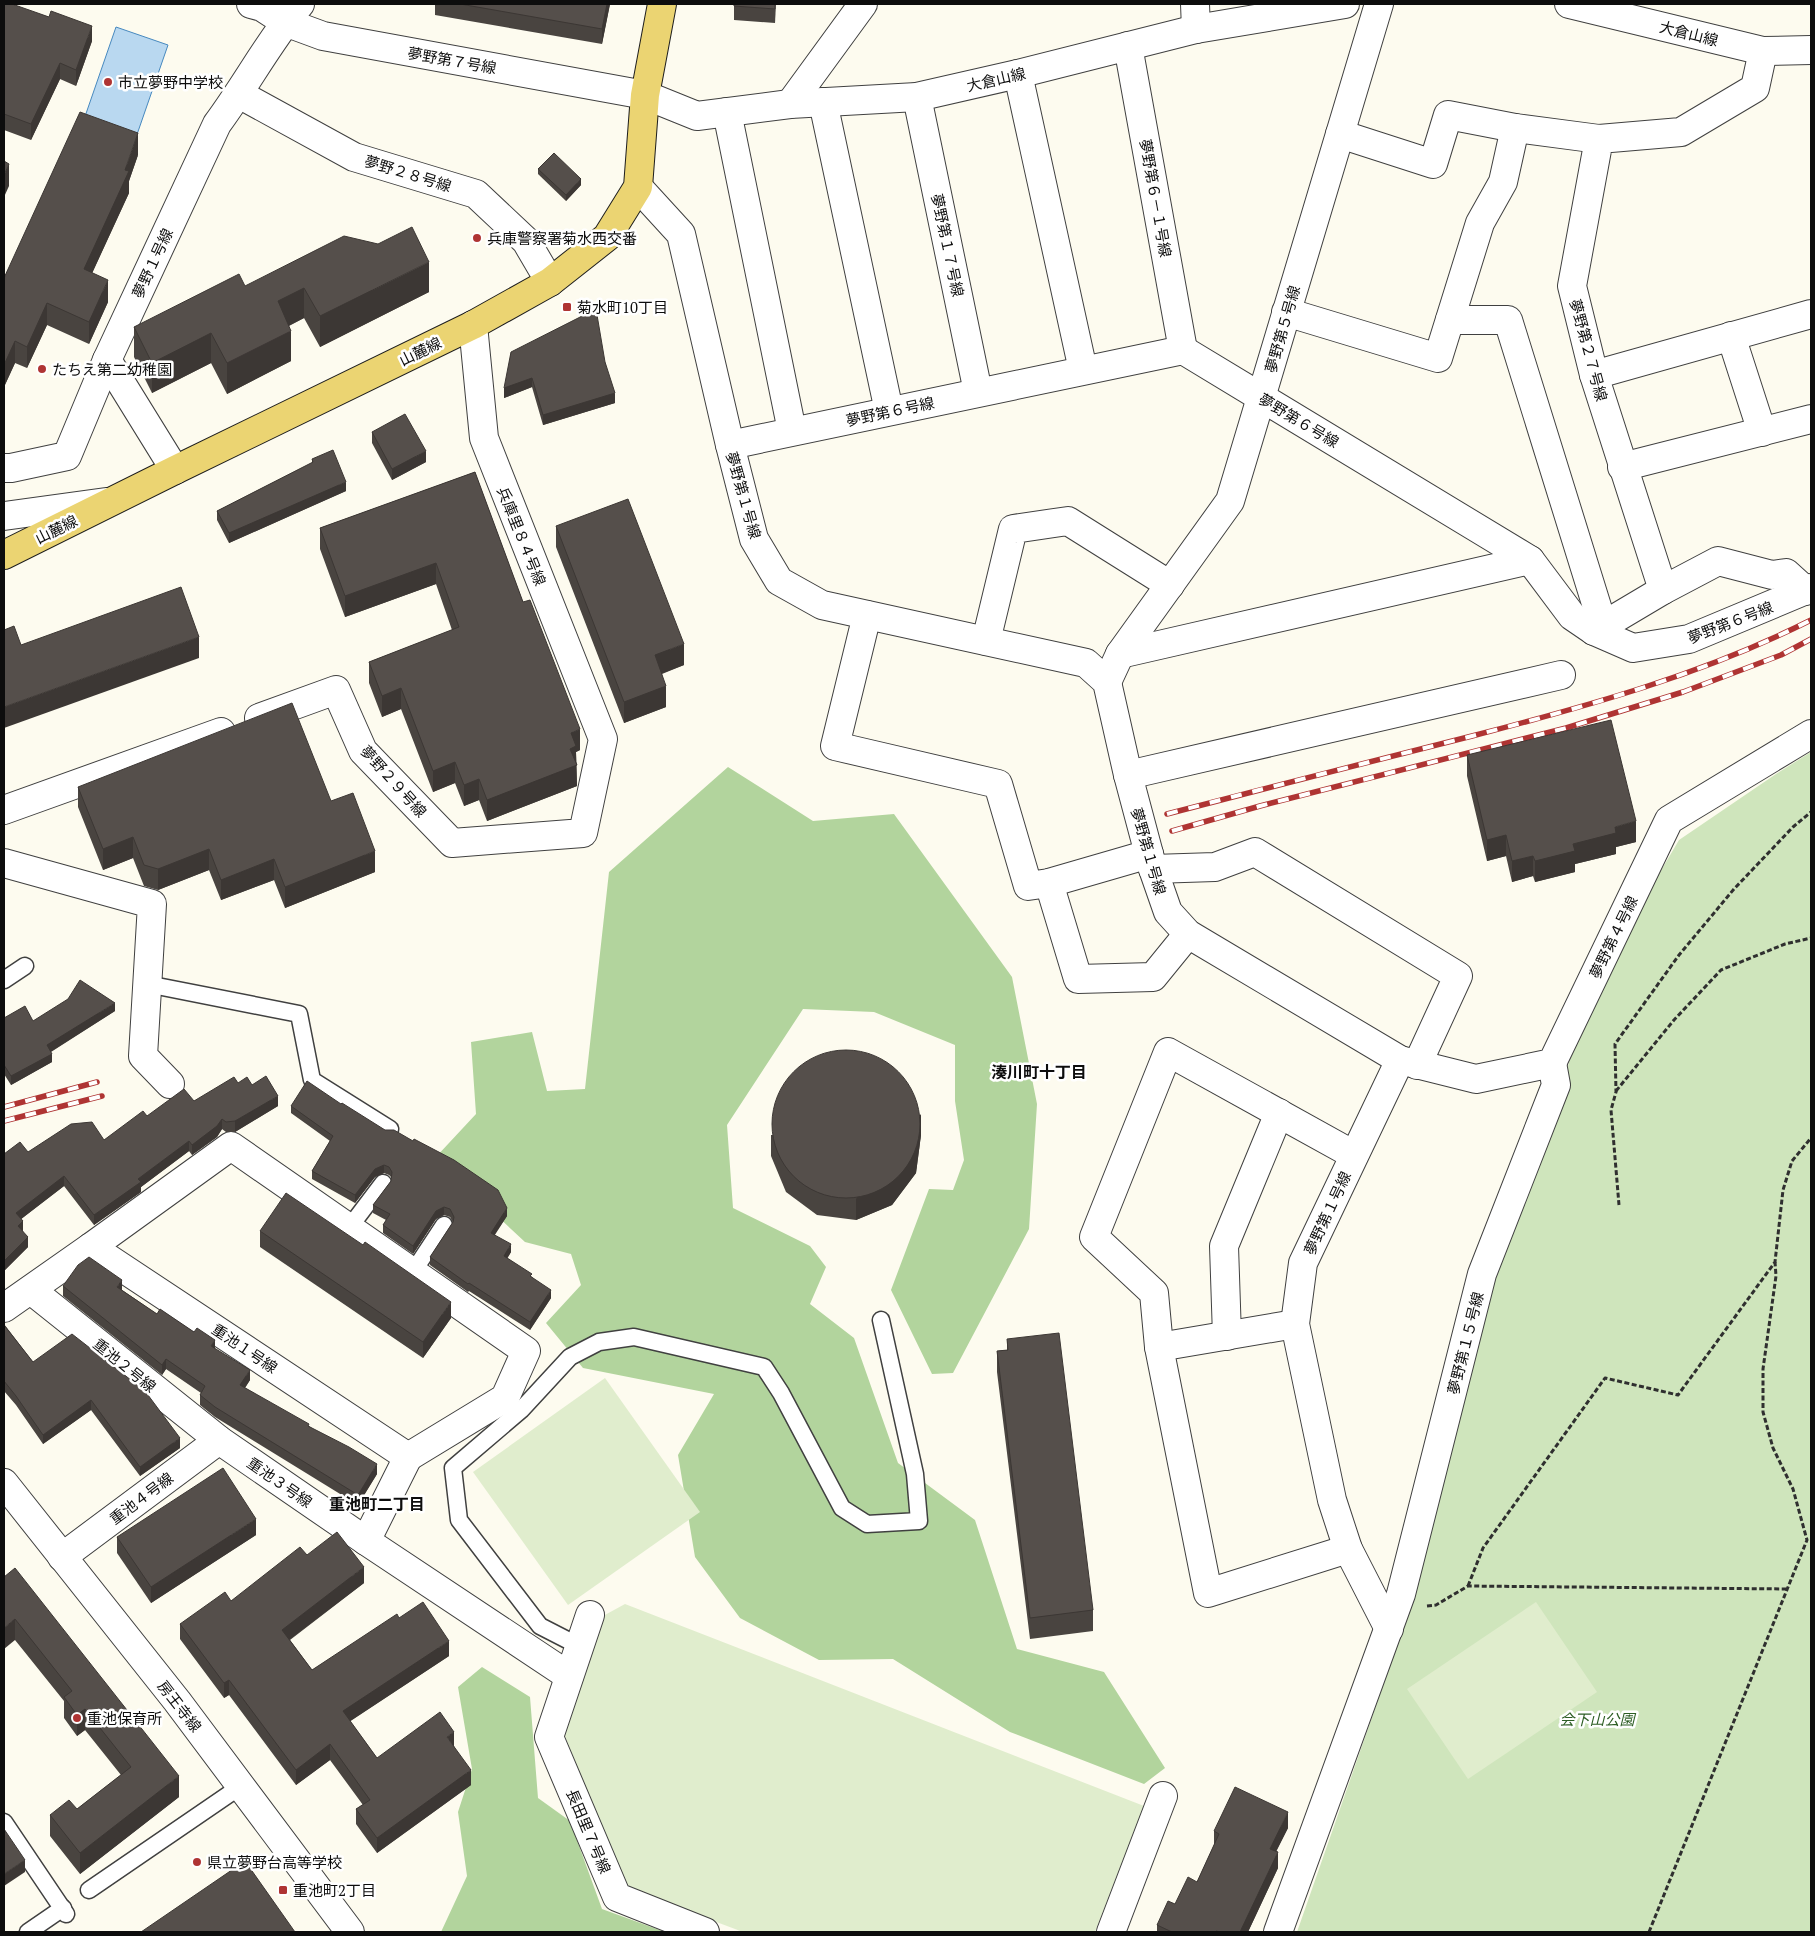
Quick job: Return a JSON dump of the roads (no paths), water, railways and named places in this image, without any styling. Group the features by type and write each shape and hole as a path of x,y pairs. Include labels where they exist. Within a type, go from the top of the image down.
{"main road":[{"name":"山麓線","path":"4,555 473,325 550,282 607,237 638,187 645,95 662,4"}],"street":[{"name":"夢野第７号線","path":"251,4 292,13 323,36 645,95"},
{"path":"790,104 864,4"},
{"name":"大倉山線","path":"645,95 696,116 790,104 917,97 1128,46 1195,16 1345,4"},
{"name":"夢野第５号線","path":"1106,682 1120,654 1230,501 1263,398 1286,312 1379,4"},
{"name":"大倉山線","path":"1569,4 1763,51 1811,50"},
{"name":"夢野１号線","path":"4,468 67,456 107,360 217,124 240,94 292,13"},
{"name":"夢野第６－１号線","path":"1128,46 1183,350"},
{"path":"1340,134 1433,164 1448,115 1515,128 1599,139 1681,132 1755,88 1763,51"},
{"path":"1018,74 1083,370"},
{"name":"夢野２８号線","path":"240,94 354,156 476,194 526,241 550,282"},
{"name":"夢野第１７号線","path":"917,97 978,392"},
{"path":"823,102 889,411"},
{"path":"727,112 792,431"},
{"path":"1286,312 1438,358 1480,223 1503,182 1515,128"},
{"name":"夢野第２７号線","path":"1599,139 1572,286 1594,375 1663,590"},
{"name":"夢野第１号線","path":"638,187 681,234 754,539 779,581 822,605 1086,663 1106,682 1151,861 1168,912 1188,934 1409,1062 1354,1156 1304,1263 1295,1324 1332,1500 1348,1549 1392,1620"},
{"path":"1594,375 1731,336 1810,319"},
{"path":"1450,320 1508,320 1599,629 1663,590 1718,561 1772,575 1786,573 1809,590"},
{"name":"兵庫里８４号線","path":"473,325 484,438 603,739"},
{"path":"1731,336 1762,432"},
{"name":"夢野第６号線","path":"730,445 1183,350 1530,560 1572,616 1633,648 1689,639 1809,590"},
{"path":"107,360 175,470"},
{"path":"1622,467 1811,419"},
{"path":"4,516 111,502"},
{"path":"986,641 1013,529 1068,521 1170,585"},
{"path":"1120,654 1530,560"},
{"path":"867,615 835,746 998,784 1028,886 1151,861 1215,867 1255,852 1458,976 1409,1062 1476,1079 1552,1063"},
{"path":"1128,775 1561,675"},
{"name":"夢野２９号線","path":"4,810 336,690 363,750 452,843 583,833 603,739"},
{"name":"夢野第４号線","path":"1552,1063 1669,820 1811,734"},
{"path":"4,863 152,904 143,1056 170,1084"},
{"path":"1050,883 1078,979 1153,977 1188,934"},
{"path":"1348,1549 1208,1593 1159,1347 1154,1294 1094,1237 1168,1052 1354,1156"},
{"name":"夢野第１５号線","path":"1278,1932 1392,1620 1482,1274 1556,1085 1552,1063"},
{"path":"1227,1336 1224,1246 1279,1114"},
{"path":"4,1308 231,1146 526,1351 504,1398 408,1457 366,1541"},
{"name":"重池１号線","path":"92,1246 408,1457"},
{"name":"重池２号線","path":"31,1290 219,1440"},
{"path":"1159,1347 1295,1324"},
{"name":"重池３号線","path":"219,1440 366,1541 569,1676"},
{"name":"重池４号線","path":"62,1557 219,1440"},
{"name":"房王寺線","path":"4,1483 177,1701 350,1932"},
{"name":"長田里７号線","path":"590,1615 549,1737 617,1897 705,1932"},
{"path":"1111,1932 1164,1796"}],"lane":[{"path":"4,980 25,966"},
{"path":"147,984 299,1014 312,1080 390,1129"},
{"path":"349,1228 383,1183"},
{"path":"413,1272 444,1225"},
{"path":"579,1646 540,1626 459,1520 453,1468 521,1410 570,1357 599,1342 634,1337 764,1368 781,1393 842,1508 867,1524 919,1521 914,1474 881,1320"},
{"path":"89,1890 241,1786"},
{"path":"4,1822 65,1911 28,1932"}],"water":[{"path":"116,27 168,45 133,146 81,128"}],"railway":[{"path":"1167,814 1559,713 1687,673 1729,657 1811,620"},
{"path":"1172,831 1260,806 1566,728 1683,692 1781,655 1811,639"},
{"path":"4,1107 97,1082"},
{"path":"4,1121 102,1096"}],"place":[{"name":"市立夢野中学校","path":"108,82"},
{"name":"兵庫警察署菊水西交番","path":"477,238"},
{"name":"菊水町10丁目","path":"567,307"},
{"name":"たちえ第二幼稚園","path":"42,369"},
{"name":"重池保育所","path":"77,1718"},
{"name":"県立夢野台高等学校","path":"197,1862"},
{"name":"重池町2丁目","path":"283,1890"}],"district":[{"name":"湊川町十丁目","path":"1039,1072"},
{"name":"重池町二丁目","path":"377,1504"}],"park label":[{"name":"会下山公園","path":"1597,1719"}]}
